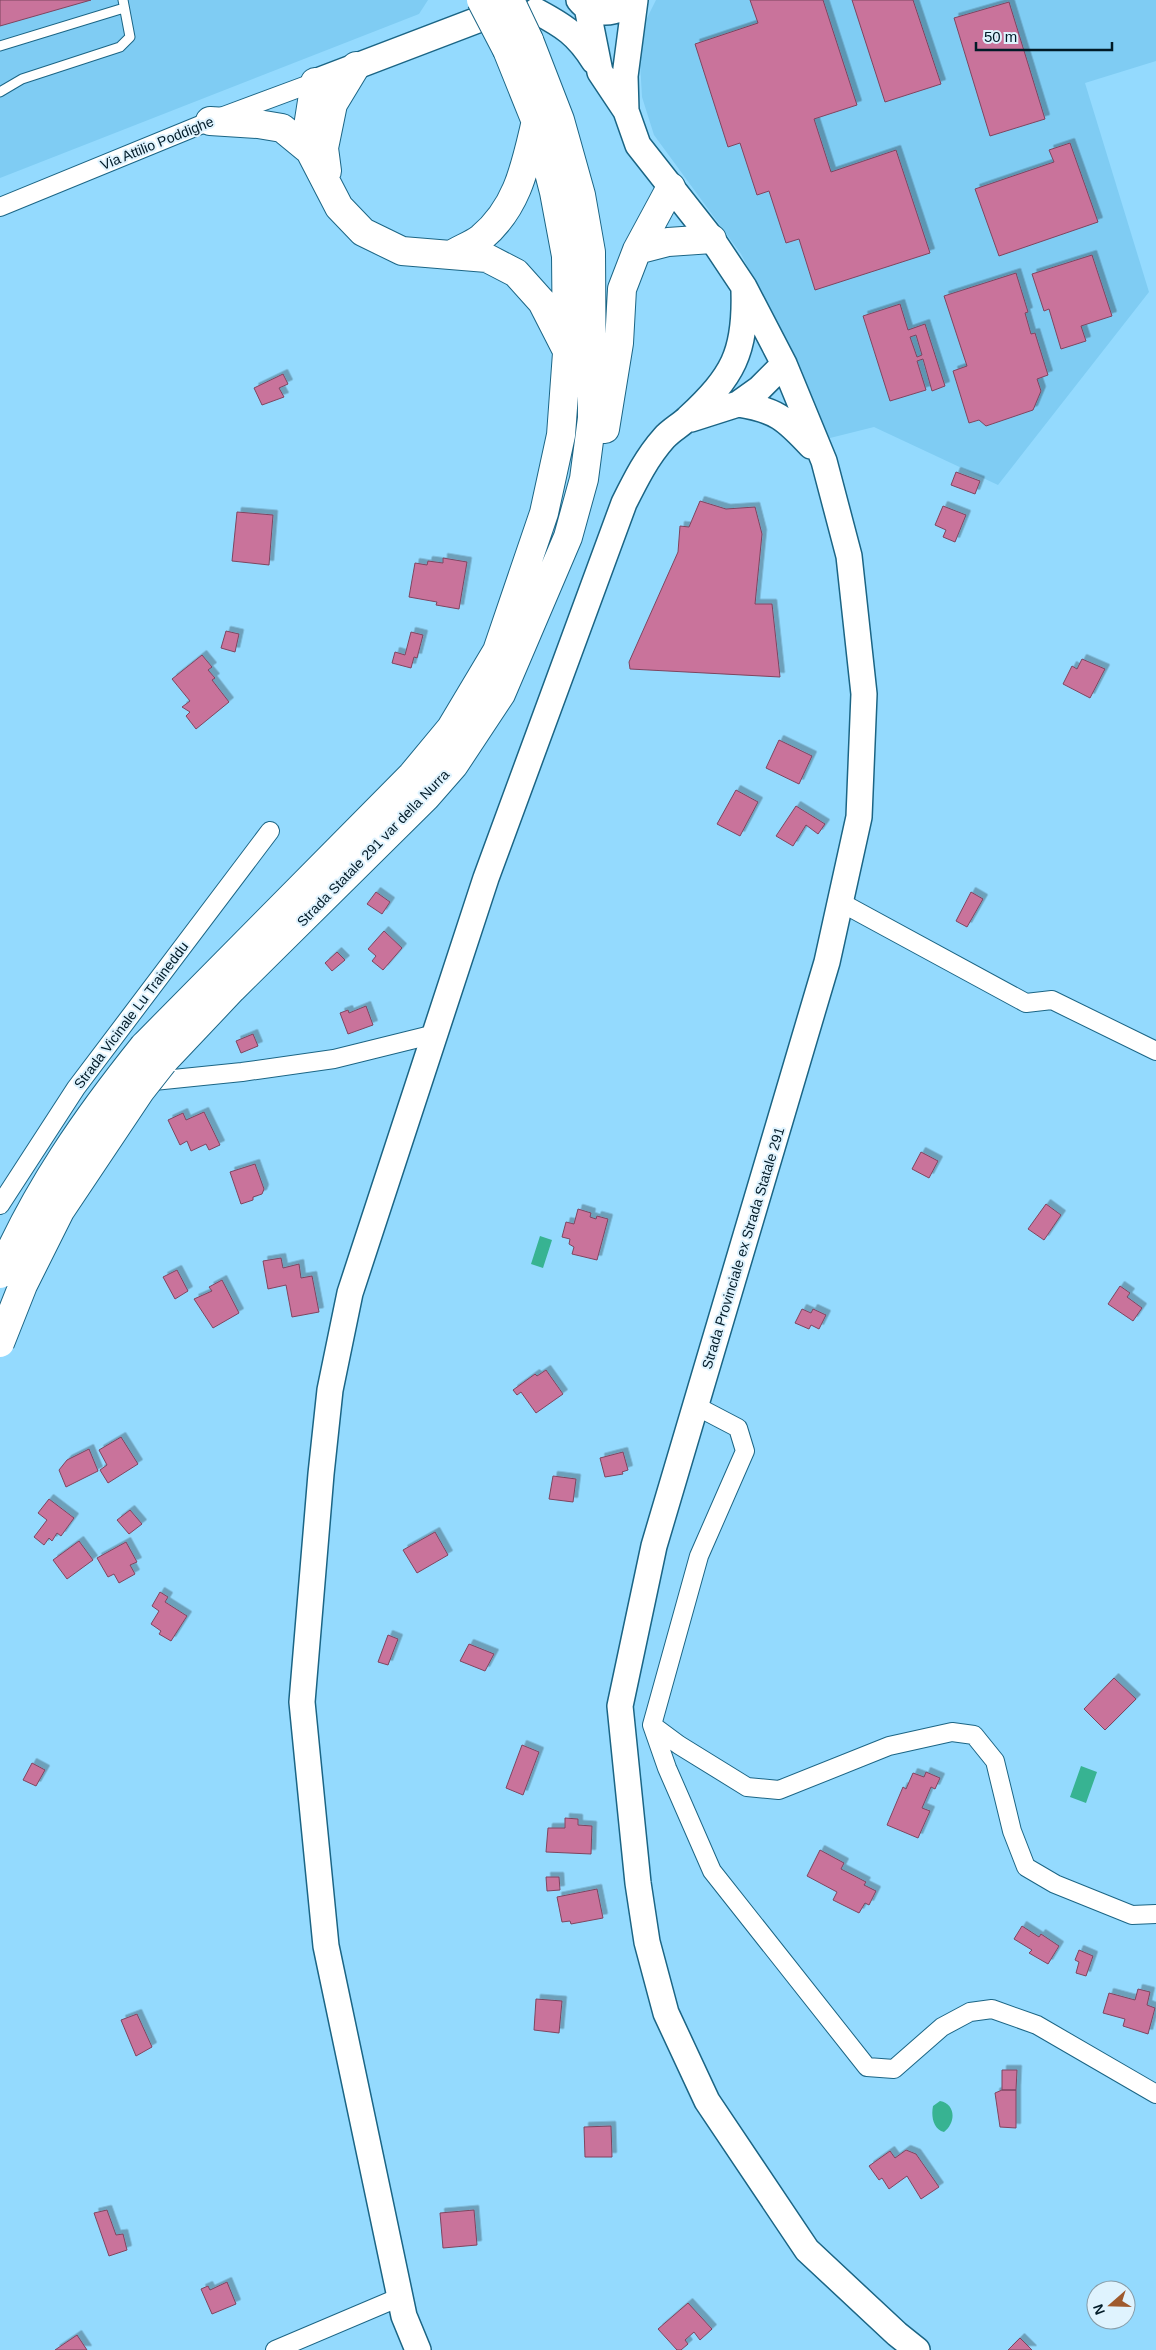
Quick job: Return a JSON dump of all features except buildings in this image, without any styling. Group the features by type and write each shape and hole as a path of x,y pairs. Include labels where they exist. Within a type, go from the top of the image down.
{"highway":[{"name":"Strada Statale 291 var della Nurra","path":"0,1343 23,1285 60,1211 141,1090 153,1054 232,988 426,798 454,766 501,694 522,649 568,537 584,479 592,418 591,252 581,195 563,129 518,45 500,3"},
{"name":"Strada Statale 291 var della Nurra","path":"0,1274 36,1201 69,1145 412,775 456,719 497,651 544,513 561,435 568,353 566,256 554,192 518,45"},
{"path":"329,185 324,148 333,104 356,66"},
{"path":"315,82 307,134 310,151 339,207 363,232 402,251 487,258 516,273 542,302 568,353"},
{"path":"210,121 258,124 282,128 310,151"},
{"path":"450,255 480,238 504,215 519,187 536,122"},
{"path":"584,479 606,428 619,343 622,289 637,250 671,187"},
{"path":"637,250 668,242 712,239"}],"street":[{"path":"536,11 571,7 582,3 607,12 618,10 633,0"},
{"name":"Strada Provinciale ex Strada Statale 291","path":"626,111 625,76 633,0"},
{"path":"315,82 500,3 536,11 566,27 582,42 600,72"},
{"name":"Strada Provinciale ex Strada Statale 291","path":"582,3 600,72 626,111 638,145 712,239 744,287 784,364 824,461 849,556 864,694 859,817 827,962 654,1546 620,1706 638,1883 647,1942 666,2013 707,2101 807,2250 897,2334 918,2350"},
{"name":"Via Attilio Poddighe","path":"0,207 210,121 315,82"},
{"path":"716,391 740,350 745,318 744,287"},
{"path":"418,2350 404,2316 326,1946 302,1702 330,1390 350,1293 486,878 624,503 640,471 666,436 687,420 716,391 750,368 784,364"},
{"path":"687,420 738,404 759,389 784,364"},
{"path":"738,404 764,408 788,421 824,461"},
{"name":"Strada Vicinale Lu Traineddu","path":"0,1205 76,1088 270,831"},
{"path":"840,902 1026,1002 1052,1000 1156,1051"},
{"path":"76,1088 242,1072 334,1059 435,1034"},
{"path":"696,1406 738,1428 745,1452 699,1556 652,1725 666,1768 712,1871 867,2066 894,2069 942,2027 970,2012 992,2009 1037,2025 1156,2094"},
{"path":"652,1725 679,1745 747,1787 779,1790 889,1746 952,1732 974,1735 995,1761 1012,1831 1026,1867 1056,1884 1132,1915 1156,1914"},
{"path":"275,2350 400,2297"}],"lane":[{"path":"0,46 123,4 130,37 120,47 22,79 0,92"}],"shaded area":[{"path":"0,0 428,0 419,14 0,178"},
{"path":"656,0 1156,0 1156,61 1085,83 1149,292 998,485 874,427 826,439 789,348 741,254 654,135 642,97 640,62 647,18"},
{"path":"540,1236 552,1240 543,1268 531,1264"},
{"path":"1081,1766 1097,1772 1086,1803 1070,1797"},
{"path":"940,2101 949,2106 952,2114 951,2124 944,2132 935,2125 932,2114 933,2106"}]}
